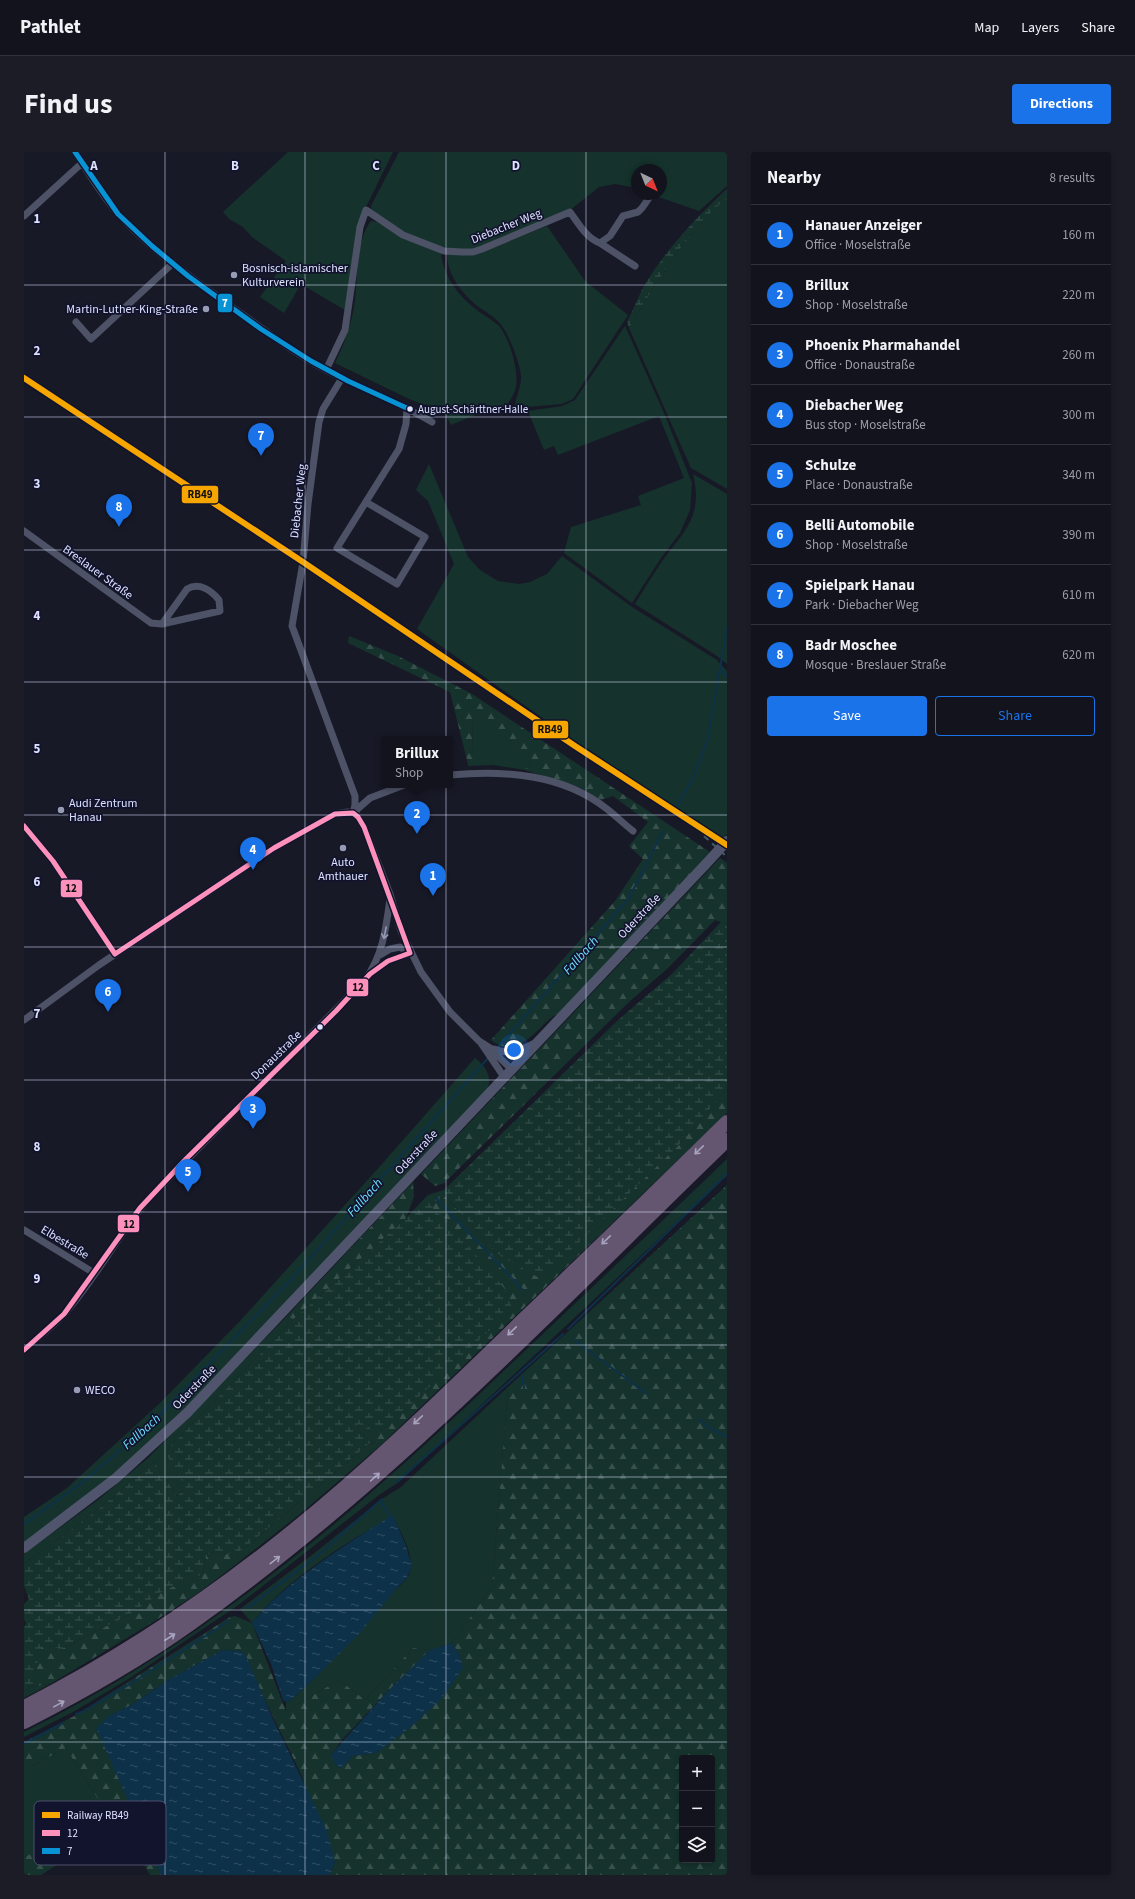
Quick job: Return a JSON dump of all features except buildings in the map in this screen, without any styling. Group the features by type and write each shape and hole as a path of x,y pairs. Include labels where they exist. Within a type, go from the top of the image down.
{"highway":[{"path":"24,1707 92,1670 155,1632 237,1574 306,1520 364,1470 480,1362 727,1122"},
{"path":"24,1722 104,1679 189,1625 247,1582 322,1522 401,1454 485,1376 727,1140"}],"street":[{"path":"75,152 119,215 145,240 173,263 274,338 326,370 408,408 432,422"},
{"path":"24,216 82,164"},
{"path":"600,243 610,236 623,216 638,212 648,200"},
{"name":"Diebacher Weg","path":"326,370 345,330 360,227 366,210 403,235 444,251 473,252 570,212 584,231 596,241 635,266"},
{"path":"76,322 91,338 173,263"},
{"name":"Diebacher Weg","path":"342,378 323,409 318,422 308,504 303,562 292,626 355,796 353,813"},
{"path":"366,502 425,537 397,584 337,548 399,449 406,424 408,408"},
{"name":"Breslauer Straße","path":"24,531 144,619 152,623 162,624 220,611 219,600 202,587 191,586 187,589 162,624"},
{"path":"453,775 477,772 509,773 545,779 571,788 592,799 606,808 633,831"},
{"path":"24,1020 115,954 293,836 335,814 353,813 370,798 396,788"},
{"path":"353,813 358,817 364,827 390,894 401,931 410,953 442,1003 489,1051 492,1063 504,1077"},
{"path":"24,826 55,864 115,954"},
{"name":"Oderstraße","path":"24,1548 116,1478 187,1413 727,841"},
{"name":"Donaustraße","path":"370,974 380,955 386,933 390,894"},
{"path":"380,955 390,949 400,947 410,953"},
{"name":"Donaustraße","path":"24,1350 64,1314 125,1228 150,1196 336,1011 370,974 388,961 410,953"},
{"path":"489,1051 500,1054 516,1051 538,1042"},
{"path":"500,1054 511,1069"},
{"name":"Elbestraße","path":"24,1230 94,1273"}],"green space":[{"path":"288,152 393,152 365,209 345,310 301,284 284,313 260,297 286,261 252,237 243,227 229,219 223,212"},
{"path":"399,152 727,152 727,186 699,211 667,200 667,164 631,164 631,187 615,184 599,187 569,211 472,250 444,249 404,233 372,212 371,206"},
{"path":"727,189 727,198 698,227 685,243 661,276 629,328 627,322 644,286 655,269 684,232"},
{"path":"727,198 727,489 691,468 629,328 661,276 685,243 712,212"},
{"path":"371,221 377,222 403,238 441,253 444,268 451,283 461,296 479,312 498,325 502,330 515,363 517,380 514,392 504,411 480,413 451,425 444,412 437,406 422,404 409,399 335,363 349,329 354,308 358,263 362,240"},
{"path":"547,226 585,281 628,315 573,399 562,404 515,408 521,375 511,343 500,323 476,305 460,288 449,269 447,254 482,252"},
{"path":"625,326 664,413 692,483 690,510 680,533 661,558 632,603 564,553 571,527 641,505 638,496 684,478 659,416 558,455 554,446 544,450 528,411 562,406 575,400"},
{"path":"429,464 468,557 480,570 498,581 519,584 530,582 547,574 562,556 632,607 717,660 727,671 727,834 722,839 582,746 417,629 454,564 428,501 416,490"},
{"path":"693,474 727,494 727,664 717,656 635,604 690,521 696,501 696,488"},
{"path":"349,636 398,656 472,694 710,852 665,903 564,1010 551,1018 524,1042 516,1046 509,1047 500,1045 491,1040 615,901 643,859 629,846 648,822 613,796 601,800 581,788 525,770 531,761 529,754 472,715 473,761 467,760 450,692 348,643"},
{"path":"472,714 529,754 531,761 525,770 493,765 468,766 467,760 473,760"},
{"path":"720,858 727,863 727,924 715,920 668,968 630,1001 444,1183 435,1186 421,1174"},
{"path":"721,922 727,924 727,1089 676,1148 541,1279 496,1253 445,1196 432,1204 434,1212 442,1215 505,1289 512,1309 379,1434 359,1424 358,1430 371,1442 236,1555 214,1552 206,1555 204,1569 201,1575 163,1591 129,1615 61,1649 42,1644 32,1687 24,1691 24,1626 26,1624 24,1619 24,1604 29,1599 24,1586 24,1564 95,1512 154,1462 177,1496 186,1488 165,1452 294,1319 406,1218 428,1195 444,1190 617,1021 673,973"},
{"path":"475,1058 487,1071 489,1079 488,1088 184,1411 141,1453 24,1545 24,1517 67,1488 160,1403 240,1321 382,1164"},
{"path":"727,1089 727,1113 382,1444 371,1442 358,1430 434,1212 432,1204 445,1196 496,1253 676,1148"},
{"path":"727,1159 727,1175 399,1482 379,1495 237,1606 130,1678 73,1712 24,1737 24,1732 92,1696 158,1656 221,1613 340,1519 455,1417"},
{"path":"413,1182 414,1197 406,1218 294,1319 286,1317"},
{"path":"727,1185 727,1875 330,1875 335,1862 300,1772 241,1651 223,1650 173,1677 131,1705 109,1716 134,1801 99,1801 66,1748 24,1770 24,1742 76,1715 230,1617 235,1616 252,1623 286,1711 339,1680 365,1700 413,1648 430,1650 389,1690 340,1742 331,1756 341,1768 353,1756 376,1753 394,1739 460,1656 452,1643 492,1587 508,1387"},
{"path":"286,1317 294,1319 165,1452 187,1487 177,1496 154,1462 95,1512 24,1564 24,1554 99,1499 148,1458"},
{"path":"508,1387 492,1587 452,1643 430,1650 413,1648 365,1700 339,1680 286,1711 286,1702 291,1700 316,1677 408,1577 411,1570 411,1562 407,1546 393,1516 336,1550 317,1564 281,1592 252,1623 240,1609 312,1555 382,1499 401,1487"},
{"path":"371,1442 382,1444 300,1514 239,1562 236,1555"},
{"path":"214,1552 236,1555 239,1562 198,1593 150,1624 52,1683 32,1687 42,1643 61,1649 129,1615 163,1591 201,1575 204,1569 206,1555"},
{"path":"52,1683 24,1698 24,1691 32,1687"},
{"path":"66,1748 99,1801 34,1801 34,1852 24,1857 24,1770"},
{"path":"34,1852 34,1865 56,1865 41,1875 24,1875 24,1857"},
{"path":"144,1865 156,1865 161,1875 150,1875"}],"water":[{"path":"393,1515 406,1546 412,1566 407,1578 395,1590 360,1633 316,1677 291,1700 286,1702 283,1700 271,1664 252,1623 269,1604 297,1580 328,1557"},
{"path":"452,1643 460,1656 463,1668 442,1698 412,1726 376,1753 353,1756 341,1768 335,1764 331,1756 335,1750 389,1690 430,1650"},
{"path":"223,1650 241,1651 247,1658 272,1717 327,1831 335,1862 330,1875 161,1875 157,1865 166,1865 166,1801 128,1801 96,1728 109,1716 131,1705 173,1677"}],"waterway":[{"name":"Fallbach","path":"676,808 693,778 708,738 727,628"},
{"path":"721,671 727,677"},
{"name":"Fallbach","path":"497,1048 629,898 663,831"},
{"name":"Fallbach","path":"24,1524 83,1482 154,1421 295,1275 489,1057"},
{"path":"568,1329 727,1174"},
{"path":"436,1198 522,1289"},
{"path":"397,1482 563,1334"},
{"path":"574,1340 647,1394"},
{"path":"522,1375 524,1388"},
{"path":"698,1419 708,1427 727,1437"},
{"path":"247,1608 316,1557 382,1499"},
{"path":"380,1501 390,1517"},
{"path":"76,1714 132,1683 229,1621"},
{"path":"24,1744 63,1723"}],"railway":[{"path":"704,836 727,857"}],"rail line":[{"name":"RB49","path":"24,378 303,562 575,746 727,845"}],"transit line":[{"name":"7","path":"75,152 118,214 152,246 188,276 261,329 311,361 348,381 411,410"},
{"name":"12","path":"24,1350 64,1314 140,1208 186,1159 336,1011 370,974 388,961 410,953 364,827 358,817 353,813 335,814 274,848 115,954"},
{"name":"12","path":"24,826 53,861 115,954"}],"place":[{"name":"Bosnisch-islamischer Kulturverein","path":"234,275"},
{"name":"Martin-Luther-King-Straße","path":"206,309"},
{"name":"August-Schärttner-Halle","path":"410,409"},
{"name":"Spielpark Hanau","path":"261,456"},
{"name":"Badr Moschee","path":"119,527"},
{"name":"Audi Zentrum Hanau","path":"61,810"},
{"name":"Brillux","path":"417,834"},
{"name":"Auto Amthauer","path":"343,848"},
{"name":"Diebacher Weg","path":"253,870"},
{"name":"Hanauer Anzeiger","path":"433,896"},
{"name":"Belli Automobile","path":"108,1012"},
{"name":"Phoenix Pharmahandel","path":"253,1129"},
{"name":"Schulze","path":"188,1192"},
{"name":"WECO","path":"77,1390"}]}
